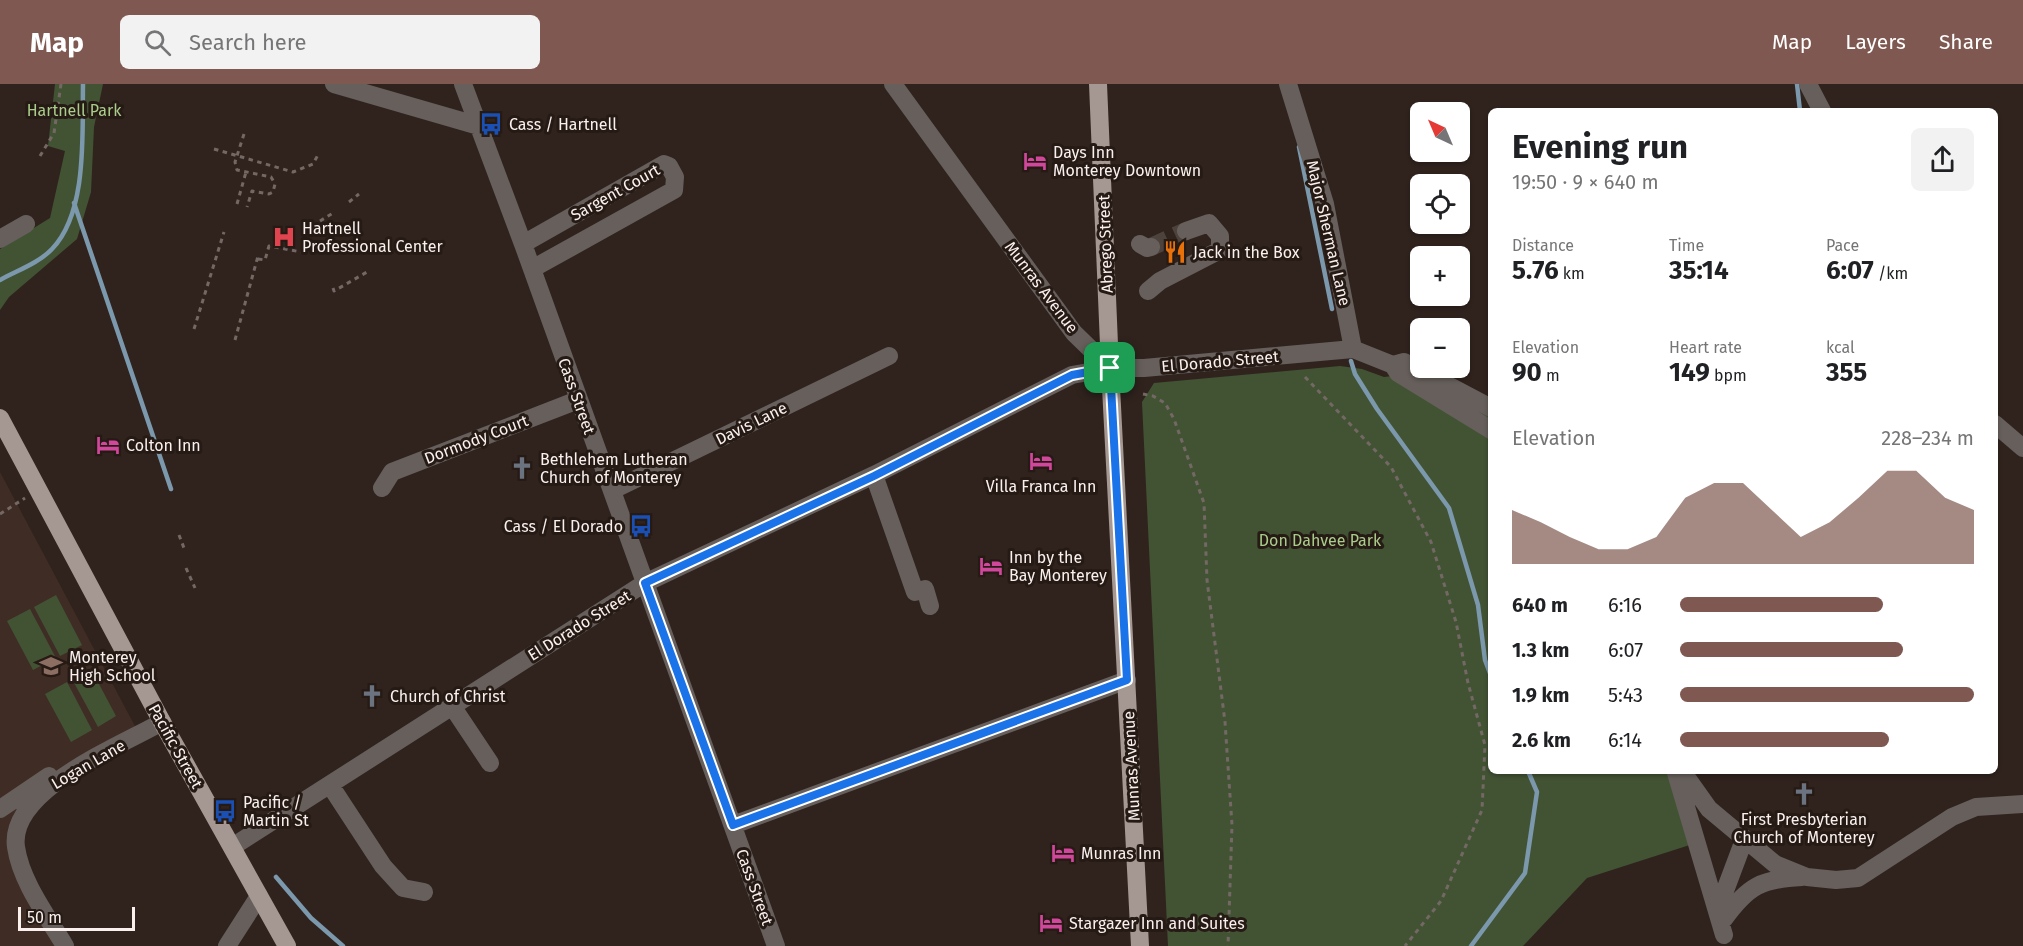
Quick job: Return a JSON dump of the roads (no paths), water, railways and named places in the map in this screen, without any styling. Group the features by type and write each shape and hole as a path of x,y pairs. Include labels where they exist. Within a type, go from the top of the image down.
{"main road":[{"name":"Abrego Street","path":"1098,84 1110,368"},
{"name":"Munras Avenue","path":"1110,368 1140,946"},
{"name":"Pacific Street","path":"0,418 162,722 287,946"}],"street":[{"path":"334,84 358,87 479,126"},
{"name":"Cass Street","path":"463,84 776,946"},
{"name":"Munras Avenue","path":"892,84 1074,333 1110,368"},
{"name":"Major Sherman Lane","path":"1288,84 1325,204 1353,349"},
{"path":"1808,84 1820,108"},
{"name":"Sargent Court","path":"523,244 664,164 669,166 675,177 674,190 532,269"},
{"path":"1149,291 1160,281 1220,249 1220,236 1209,223 1186,231"},
{"path":"0,238 26,224"},
{"name":"El Dorado Street","path":"232,847 645,583 874,476 1072,375 1110,368 1144,368 1353,349 1393,365 1404,362 1488,406"},
{"name":"Davis Lane","path":"612,490 889,356"},
{"name":"El Dorado Street","path":"1393,365 1398,374 1488,428"},
{"name":"Dormody Court","path":"382,488 392,472 578,400"},
{"path":"1463,411 1477,411 1488,419"},
{"path":"1998,427 2023,448"},
{"path":"874,476 915,592 925,589 930,606"},
{"path":"733,825 1127,680"},
{"path":"452,706 490,763"},
{"name":"Logan Lane","path":"65,946 26,875 16,848 16,834 20,818 37,796 74,771 162,722"},
{"path":"0,808 46,777 74,771"},
{"path":"1677,774 1724,933"},
{"path":"1684,774 1709,808 1744,840 1775,864 1807,877"},
{"path":"330,784 383,866 403,888 424,891"},
{"path":"1724,933 1748,891 1766,881 1807,877 1836,880 1858,878 1952,817 1976,807 2023,804"},
{"path":"1724,933 1723,896 1744,840"},
{"path":"227,946 259,896"}],"waterway":[{"path":"0,280 47,254 64,233 72,214 81,171 83,84"},
{"path":"1797,84 1800,108"},
{"path":"1299,147 1332,309"},
{"path":"74,203 171,489"},
{"path":"1351,361 1355,374 1377,409 1449,508 1478,605 1488,668"},
{"path":"1471,946 1525,873 1537,792 1529,774"},
{"path":"276,877 311,918 343,946"}],"tunnel":[{"path":"1151,247 1186,231"}],"place":[{"name":"Cass / Hartnell","path":"491,124"},
{"name":"Days Inn Monterey Downtown","path":"1035,161"},
{"name":"Hartnell Professional Center","path":"284,237"},
{"name":"Jack in the Box","path":"1175,252"},
{"name":"Colton Inn","path":"108,445"},
{"name":"Villa Franca Inn","path":"1041,461"},
{"name":"Bethlehem Lutheran Church of Monterey","path":"522,468"},
{"name":"Cass / El Dorado","path":"641,526"},
{"name":"Inn by the Bay Monterey","path":"991,566"},
{"name":"Monterey High School","path":"51,666"},
{"name":"Church of Christ","path":"372,696"},
{"name":"First Presbyterian Church of Monterey","path":"1804,794"},
{"name":"Pacific / Martin St","path":"225,811"},
{"name":"Munras Inn","path":"1063,853"},
{"name":"Stargazer Inn and Suites","path":"1051,923"}],"park label":[{"name":"Hartnell Park","path":"74,110"},
{"name":"Don Dahvee Park","path":"1320,540"}]}
